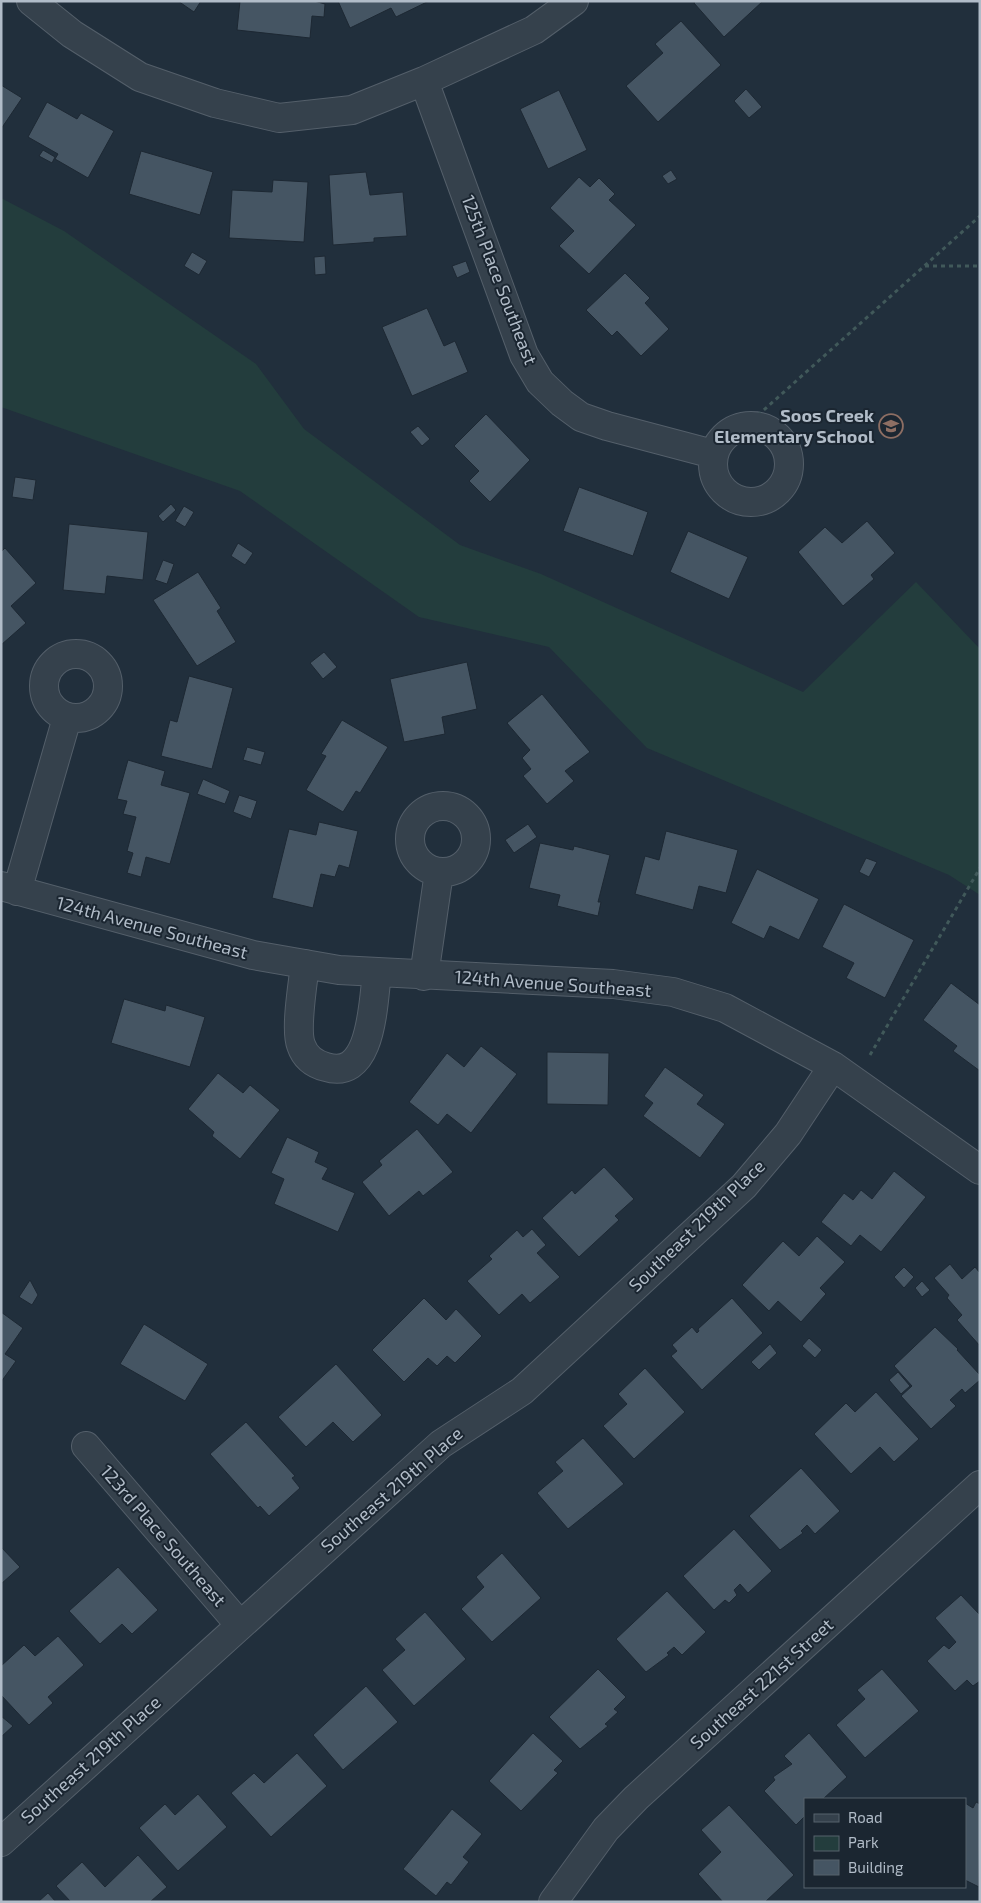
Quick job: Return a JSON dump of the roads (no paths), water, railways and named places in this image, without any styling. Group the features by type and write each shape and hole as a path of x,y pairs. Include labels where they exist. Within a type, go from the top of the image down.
{"street":[{"path":"31,1 72,34 140,78 215,103 279,118 352,110 424,81 534,30 574,1"},
{"name":"125th Place Southeast","path":"424,81 524,355 540,382 562,403 582,417 606,426 714,454"},
{"path":"746,426 761,426 774,433 784,444 789,459 788,474 781,487 770,498 756,502 741,502 727,495 717,484 712,469 714,454 720,440 731,430 746,426"},
{"path":"9,888 67,718"},
{"path":"424,976 439,872"},
{"name":"124th Avenue Southeast","path":"9,888 253,955 339,970 424,976 613,984 672,992 726,1008 833,1066 980,1170"},
{"path":"305,964 299,1031 300,1044 307,1056 317,1065 330,1069 344,1067 355,1060 364,1050 377,973"},
{"name":"Southeast 219th Place","path":"1,1842 441,1444 522,1391 744,1186 788,1134 833,1066"},
{"name":"123rd Place Southeast","path":"86,1446 240,1625"},
{"name":"Southeast 221st Street","path":"559,1900 606,1829 636,1798 980,1485"}],"place":[{"name":"Soos Creek Elementary School","path":"891,426"}]}
